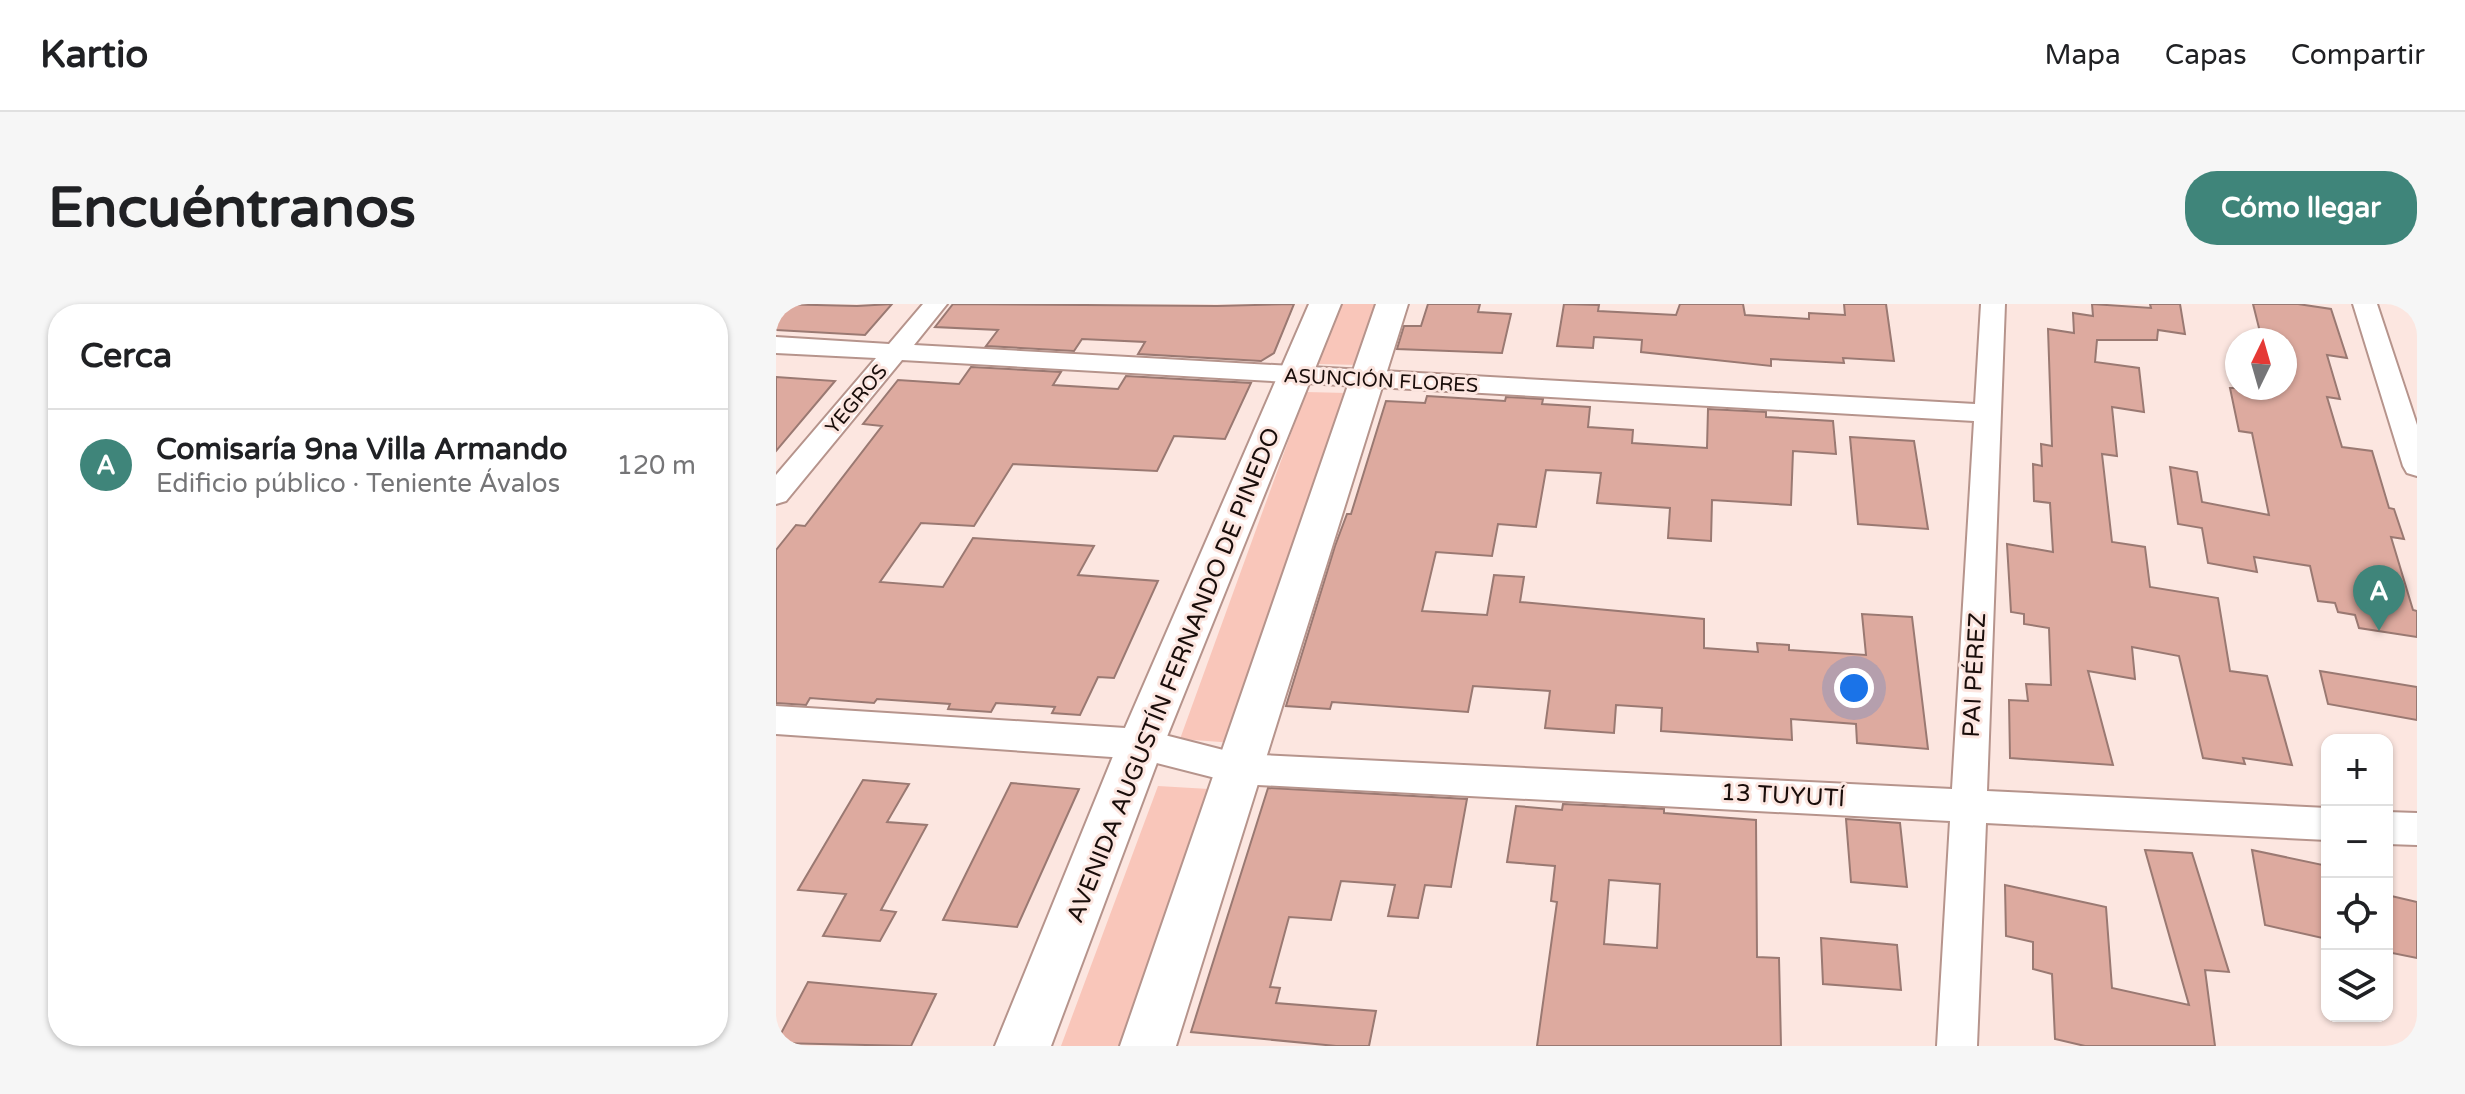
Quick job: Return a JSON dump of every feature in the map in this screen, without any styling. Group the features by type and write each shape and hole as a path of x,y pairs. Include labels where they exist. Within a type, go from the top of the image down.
{"highway":[{"name":"AVENIDA AUGUSTÍN FERNANDO DE PINEDO","path":"1023,1046 1141,744 1325,304"},
{"path":"1148,1046 1392,304"}],"street":[{"name":"YEGROS","path":"776,494 935,304"},
{"name":"PAI PÉREZ","path":"1957,1046 1993,304"},
{"path":"2365,304 2415,451"},
{"name":"ASUNCIÓN FLORES","path":"776,345 1987,413"},
{"name":"13 TUYUTÍ","path":"776,720 1141,744 1239,769 2321,824"},
{"path":"2393,828 2417,829"}],"shaded area":[{"path":"1341,304 1380,304 1359,365 1318,364"},
{"path":"1306,392 1347,393 1234,743 1180,739"},
{"path":"1158,786 1209,789 1122,1046 1061,1046"}],"building":[{"path":"776,304 892,304 865,335 776,330"},
{"path":"953,304 1294,304 1274,353 1261,361 1138,354 1145,342 1082,339 1074,351 986,346 998,330 935,327"},
{"path":"1428,304 1480,304 1478,312 1511,314 1502,353 1397,349 1404,326 1421,326"},
{"path":"1564,304 1599,305 1598,311 1676,315 1680,304 1743,304 1745,315 1809,319 1809,313 1845,315 1844,304 1886,304 1894,361 1843,358 1844,363 1771,359 1771,366 1641,352 1642,340 1594,337 1593,348 1557,346"},
{"path":"2092,304 2151,308 2150,304 2180,304 2185,334 2158,330 2157,340 2097,340 2095,362 2139,368 2144,412 2112,407 2117,456 2102,454 2112,542 2145,547 2150,587 2218,598 2230,671 2267,676 2292,765 2243,758 2245,764 2203,758 2179,656 2132,647 2135,679 2088,671 2113,765 2010,758 2009,700 2028,701 2026,684 2051,685 2049,628 2024,624 2024,614 2011,612 2007,544 2053,552 2050,503 2034,501 2033,464 2042,466 2041,444 2052,446 2048,329 2074,333 2073,313 2093,316"},
{"path":"2253,304 2298,304 2331,309 2347,358 2327,355 2340,399 2327,397 2342,447 2372,451 2389,508 2394,509 2404,539 2391,537 2413,610 2417,611 2417,637 2359,628 2355,615 2338,612 2335,603 2318,601 2310,566 2254,557 2257,572 2208,563 2202,528 2178,524 2170,467 2197,472 2202,502 2269,515 2252,433 2239,431 2233,400 2297,400 2297,328 2259,328"},
{"path":"971,367 1061,372 1053,385 1118,389 1126,376 1251,383 1225,439 1174,436 1157,471 1013,464 974,526 921,523 880,582 943,587 973,538 1094,546 1078,575 1158,581 1114,678 1098,677 1080,715 1052,713 1055,707 996,703 991,712 948,709 950,704 877,699 874,703 810,698 806,705 776,703 776,550 796,525 805,526 882,426 863,424 898,380 959,384"},
{"path":"776,377 835,381 776,451"},
{"path":"1427,396 1505,401 1506,397 1543,399 1542,404 1590,407 1588,427 1633,430 1632,443 1707,448 1708,409 1766,412 1766,417 1833,421 1836,454 1793,451 1791,505 1712,500 1711,541 1668,538 1670,508 1597,503 1601,473 1546,470 1536,527 1498,524 1492,556 1436,552 1422,611 1487,615 1494,575 1524,577 1520,602 1704,619 1704,648 1758,652 1757,643 1789,645 1789,650 1866,655 1862,614 1912,617 1928,749 1857,743 1856,724 1791,719 1792,740 1661,731 1662,708 1616,705 1614,733 1545,728 1550,691 1473,686 1468,712 1332,702 1330,709 1286,706 1335,546 1347,514 1351,514 1386,401 1425,403"},
{"path":"1850,437 1914,441 1928,529 1858,524"},
{"path":"2320,671 2417,687 2417,720 2328,704"},
{"path":"863,780 909,784 887,822 927,825 881,910 896,912 880,941 823,936 846,894 798,890"},
{"path":"1011,783 1079,789 1017,927 943,920"},
{"path":"1268,788 1467,799 1451,887 1425,885 1418,918 1388,916 1395,885 1341,881 1331,920 1289,917 1270,987 1280,988 1276,1003 1376,1011 1369,1046 1336,1046 1191,1032"},
{"path":"1563,804 1664,809 1664,813 1756,820 1757,957 1779,958 1781,1046 1537,1046 1557,902 1551,901 1555,866 1507,862 1516,806 1562,810","holes":["1609,880 1660,884 1657,948 1604,944"]},
{"path":"1846,819 1900,823 1907,887 1851,882"},
{"path":"2145,850 2192,853 2229,972 2205,970 2215,1046 2085,1046 2055,1039 2052,974 2033,969 2033,942 2006,936 2005,885 2106,907 2112,988 2189,1005"},
{"path":"2252,850 2321,865 2321,938 2265,925"},
{"path":"2393,896 2417,902 2417,958 2393,953"},
{"path":"1821,938 1897,945 1901,990 1823,984"},
{"path":"808,982 936,994 911,1046 776,1043"}],"place":[{"name":"Comisaría 9na Villa Armando","path":"2379,631"}]}
